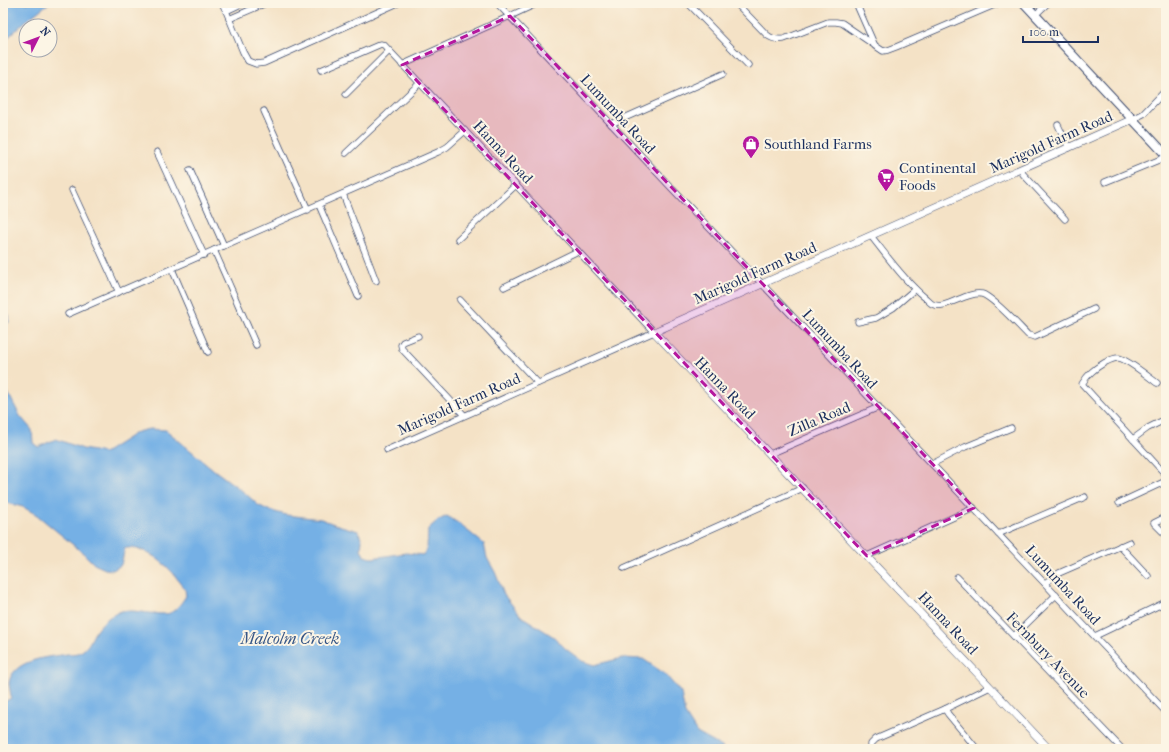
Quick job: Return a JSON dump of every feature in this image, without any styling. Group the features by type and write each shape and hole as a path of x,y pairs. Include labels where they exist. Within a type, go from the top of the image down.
{"main road":[{"path":"1024,3 1134,119 1166,156"}],"street":[{"path":"222,3 248,61 260,64 398,3"},
{"path":"226,11 243,3"},
{"path":"229,19 266,3"},
{"name":"Lumumba Road","path":"497,3 1166,712"},
{"path":"402,65 538,3"},
{"path":"688,3 748,65"},
{"path":"736,3 767,35 775,39 784,39 833,21 842,24 875,47 884,51 999,3"},
{"path":"856,3 875,47"},
{"path":"1035,14 1048,3"},
{"name":"Hanna Road","path":"321,70 382,44 384,45 1049,749"},
{"path":"346,94 389,51"},
{"path":"611,124 723,74"},
{"path":"346,153 420,83"},
{"path":"1134,119 1143,114 1166,90"},
{"path":"264,111 308,210"},
{"name":"Marigold Farm Road","path":"387,450 1134,119"},
{"path":"1058,125 1069,148"},
{"path":"68,314 443,150 465,131"},
{"path":"157,152 204,255"},
{"path":"1105,182 1166,156"},
{"path":"1021,169 1023,174 1065,219"},
{"path":"190,170 224,246"},
{"path":"458,239 516,185"},
{"path":"72,190 119,292"},
{"path":"343,194 376,281"},
{"path":"319,205 358,296"},
{"path":"871,236 915,289 933,305 944,305 964,296 984,294 1028,335 1035,337 1094,309"},
{"path":"214,250 256,345"},
{"path":"504,287 578,251"},
{"path":"172,269 208,352"},
{"path":"858,322 876,318 893,308 915,289"},
{"path":"460,300 538,383"},
{"path":"418,336 404,341 401,345 402,349 464,416"},
{"path":"1157,383 1126,361 1119,358 1112,359 1094,369 1087,375 1082,384 1166,475"},
{"name":"Zilla Road","path":"770,454 879,407"},
{"path":"1133,439 1148,428 1166,418"},
{"path":"932,464 966,447 1011,428"},
{"path":"1119,503 1166,481"},
{"path":"624,568 802,488"},
{"path":"998,534 1085,497"},
{"path":"867,556 974,508"},
{"path":"1166,517 1154,522 1166,535"},
{"path":"1045,583 1059,573 1130,542"},
{"path":"1120,546 1148,576"},
{"name":"Fernbury Avenue","path":"957,577 1122,749"},
{"path":"1014,636 1056,595"},
{"path":"1095,636 1166,602"},
{"path":"871,749 871,744 876,739 945,709 990,687"},
{"path":"945,709 977,749"}],"highlighted area":[{"path":"510,16 974,508 867,556 402,65"}],"water":[{"path":"3,3 49,3 30,18 18,18 18,28 3,42"},
{"path":"3,309 9,315 9,322 3,327"},
{"name":"Malcolm Creek","path":"3,388 7,391 20,416 32,430 33,443 38,447 56,439 83,449 104,453 137,432 149,429 166,430 258,505 268,510 286,515 321,519 358,531 362,540 361,549 364,556 372,558 406,553 423,555 427,545 428,529 437,521 447,516 484,544 487,558 495,572 504,595 521,616 554,637 566,649 582,661 594,665 622,658 643,659 665,674 681,693 685,714 697,733 724,749 3,749 3,703 11,698 9,683 11,676 16,670 23,665 39,659 82,651 88,645 96,630 108,618 120,611 159,614 169,613 176,609 186,596 185,589 173,573 155,557 144,551 134,548 125,548 121,565 113,570 105,569 94,564 37,515 23,507 7,503 3,499"}],"place":[{"name":"Southland Farms","path":"751,159"},
{"name":"Continental Foods","path":"886,192"}]}
